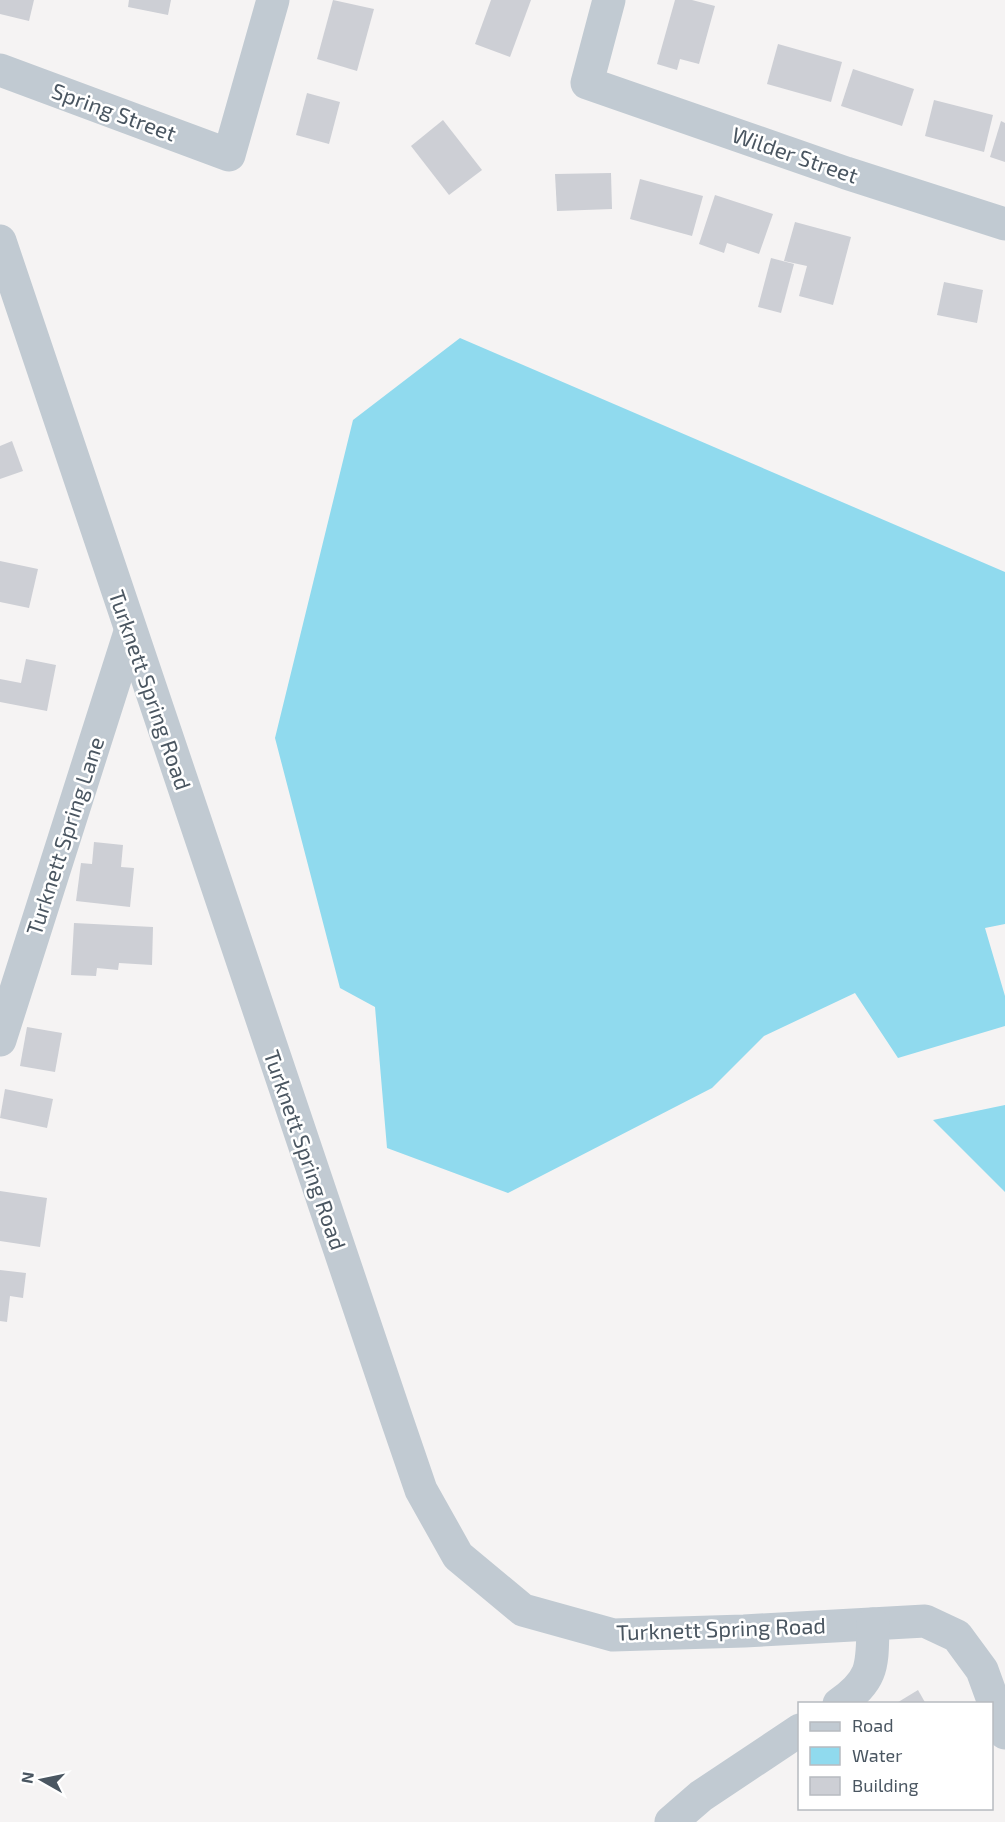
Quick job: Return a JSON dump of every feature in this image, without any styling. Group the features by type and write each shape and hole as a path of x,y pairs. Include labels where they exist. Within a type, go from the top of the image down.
{"street":[{"name":"Spring Street","path":"0,70 229,154 273,0"},
{"name":"Wilder Street","path":"609,0 587,82 846,173 1005,224"},
{"name":"Turknett Spring Road","path":"0,241 421,1490 458,1556 523,1610 614,1635 925,1621 957,1636 982,1670 1005,1733"},
{"name":"Turknett Spring Lane","path":"0,1040 130,632"},
{"path":"842,1702 857,1691 871,1668 873,1624"},
{"path":"670,1822 701,1796 798,1731"}],"water":[{"path":"460,338 1005,572 1005,924 985,928 1005,996 1005,1026 898,1058 855,993 764,1036 712,1088 508,1193 387,1148 375,1007 340,988 275,738 353,420"},
{"path":"1005,1105 1005,1192 933,1120"}],"building":[{"path":"0,0 34,0 29,21 0,14"},
{"path":"129,0 171,0 168,15 128,7"},
{"path":"333,0 374,9 357,71 317,59"},
{"path":"491,0 531,0 510,57 475,44"},
{"path":"675,0 692,0 715,6 699,64 680,59 677,70 657,64"},
{"path":"778,44 842,62 831,102 767,84"},
{"path":"853,69 914,89 902,126 841,106"},
{"path":"307,93 340,102 329,144 296,135"},
{"path":"934,100 993,115 984,152 925,136"},
{"path":"443,120 482,170 449,195 411,146"},
{"path":"1001,121 1005,123 1005,162 990,157"},
{"path":"611,173 612,209 557,211 555,174"},
{"path":"640,179 703,196 692,236 630,219"},
{"path":"715,195 773,214 759,254 727,243 724,253 699,244"},
{"path":"795,222 851,237 833,305 799,296 807,266 784,261"},
{"path":"771,258 794,264 781,313 758,307"},
{"path":"944,282 983,290 977,323 937,315"},
{"path":"12,441 23,471 0,479 0,446"},
{"path":"0,561 38,569 29,608 0,602"},
{"path":"26,659 56,665 47,711 0,702 0,679 21,683"},
{"path":"94,842 123,845 121,867 134,868 130,907 76,901 81,863 92,864"},
{"path":"74,923 153,927 152,965 119,963 118,970 97,968 96,976 71,975"},
{"path":"27,1027 62,1033 55,1072 20,1066"},
{"path":"5,1089 53,1099 47,1128 0,1118"},
{"path":"0,1191 47,1198 40,1247 0,1241"},
{"path":"0,1270 26,1273 23,1298 10,1296 7,1322 0,1321"},
{"path":"918,1690 925,1702 898,1702"}]}
